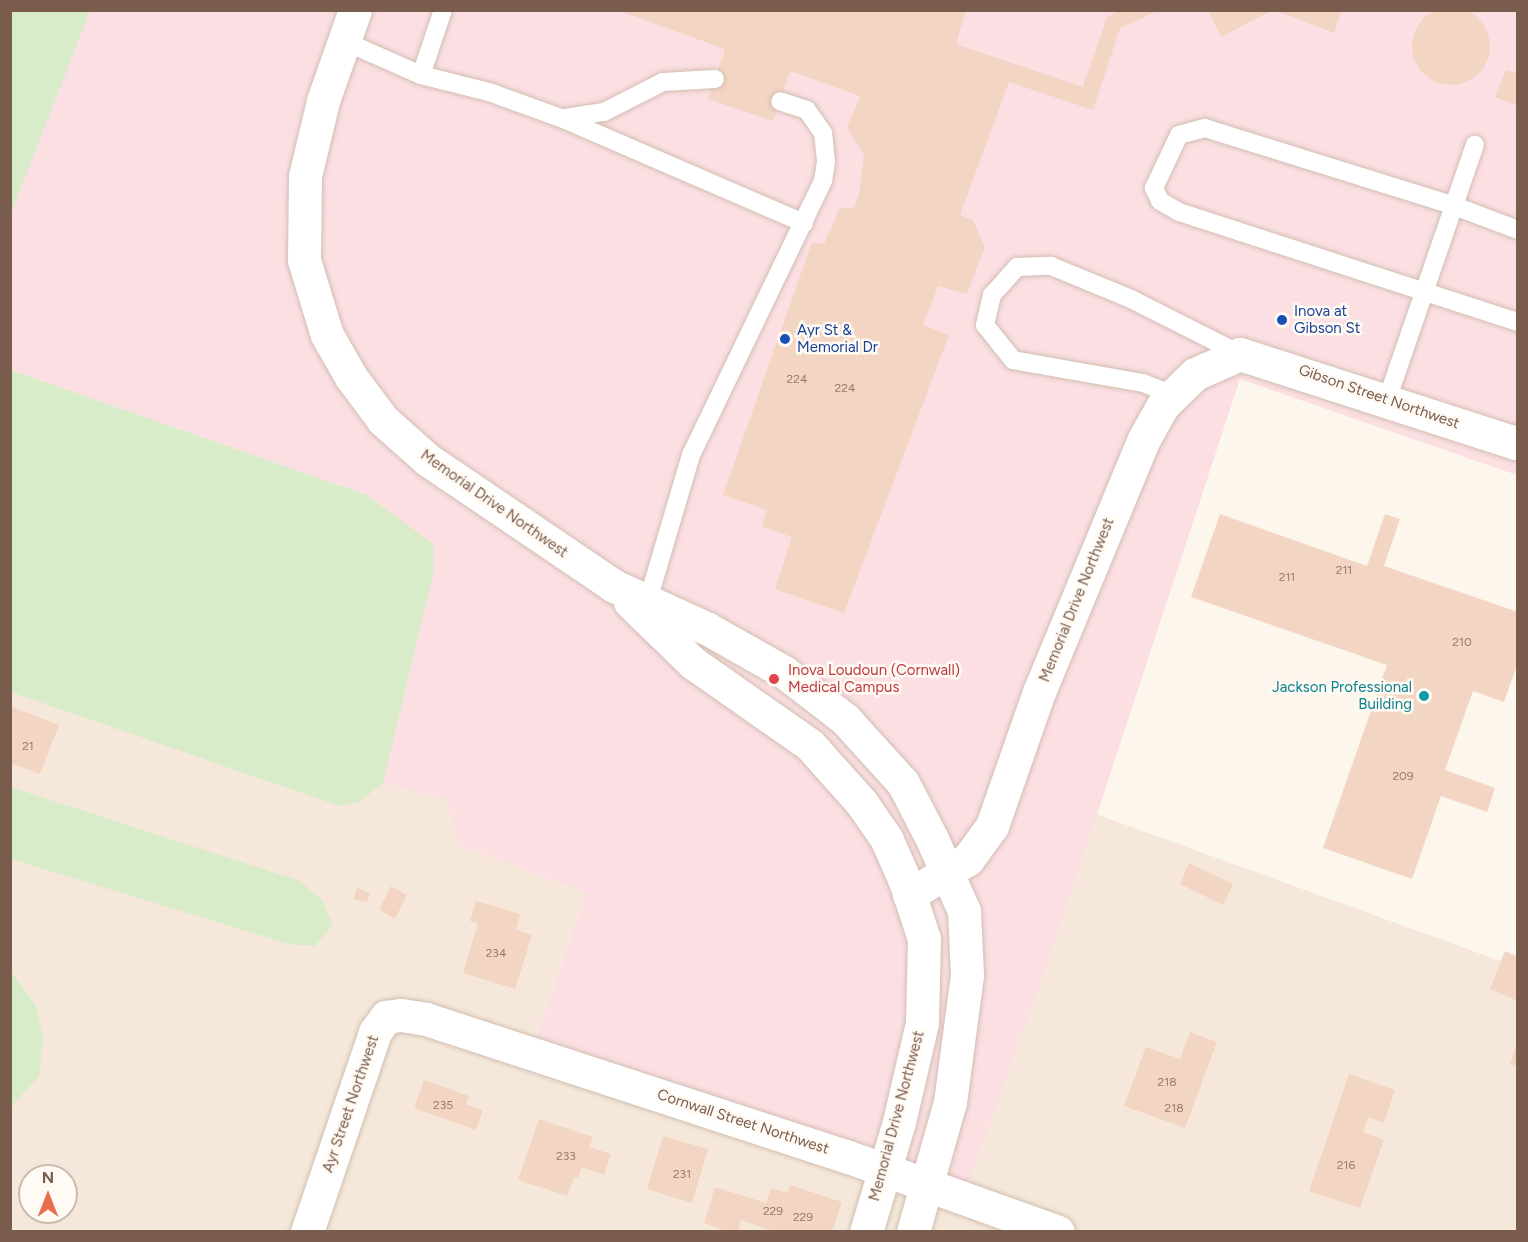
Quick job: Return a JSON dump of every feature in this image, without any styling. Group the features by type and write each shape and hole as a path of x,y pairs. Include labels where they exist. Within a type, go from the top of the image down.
{"street":[{"name":"Memorial Drive Northwest","path":"355,10 323,101 305,176 304,260 327,335 351,377 383,420 428,460 646,608 693,663 778,719 837,772 886,838 924,939 922,1023 885,1172 866,1232"},
{"name":"Memorial Drive Northwest","path":"909,895 968,859 992,826 1092,560 1144,439 1173,395 1196,374 1240,354"},
{"name":"Gibson Street Northwest","path":"1240,354 1518,444"},
{"name":"Memorial Drive Northwest","path":"646,608 708,629 784,672 845,719 903,783 964,911 966,994 950,1102 913,1232"},
{"name":"Ayr Street Northwest","path":"307,1232 375,1032 386,1017 426,1019"},
{"name":"Cornwall Street Northwest","path":"426,1019 1058,1232"}],"lane":[{"path":"421,75 443,10"},
{"path":"344,41 421,75 489,92 561,118 804,223"},
{"path":"561,118 604,112 663,82 715,79"},
{"path":"646,608 674,504 691,455 823,181 826,161 823,133 807,110 780,101"},
{"path":"1518,230 1452,205 1205,128 1179,135 1154,188 1160,201 1179,212 1518,322"},
{"path":"1387,400 1474,145"},
{"path":"1173,395 1143,382 1013,360 986,325 992,296 1017,267 1051,266 1131,299 1240,354"}],"shaded area":[{"name":"Inova Loudoun (Cornwall) Medical Campus","path":"48,11 1517,11 1517,475 1240,379 1054,945 963,1199 530,1054 586,893 459,845 446,799 383,783 433,574 367,495 11,370 10,111"},
{"path":"11,370 433,574 446,799 460,845 586,893 530,1053 1054,945 1096,814 1517,967 1517,1231 11,1232"}],"green space":[{"path":"10,11 90,11 11,213"},
{"path":"11,370 367,495 433,544 433,574 383,783 359,802 339,806 11,692"},
{"path":"10,787 300,881 322,900 333,924 315,946 289,944 11,859"},
{"path":"11,971 36,1006 43,1039 39,1076 11,1107"}],"building":[{"path":"1451,7 1466,10 1479,18 1487,31 1490,46 1487,61 1479,74 1466,82 1451,85 1436,82 1423,74 1415,61 1412,46 1415,31 1423,18 1436,10"},
{"path":"617,10 966,10 956,44 1083,87 1107,17 1120,10 1160,10 1120,28 1093,110 1009,82 960,215 973,220 985,247 967,294 938,286 923,325 949,335 844,613 775,589 792,537 762,527 767,510 723,495 812,242 824,244 840,207 853,209 859,194 864,155 847,127 860,96 790,71 773,121 708,99 725,49"},
{"path":"1208,10 1273,10 1221,37"},
{"path":"1274,10 1342,10 1334,33"},
{"path":"1506,70 1518,74 1518,106 1495,97"},
{"name":"Jackson Professional Building","path":"1220,514 1367,566 1385,514 1400,519 1384,566 1518,612 1518,662 1504,702 1473,691 1445,770 1495,788 1487,812 1441,796 1412,879 1323,848 1387,665 1191,597"},
{"path":"10,706 59,725 40,774 10,763"},
{"path":"1189,863 1233,884 1223,905 1180,884"},
{"path":"391,886 407,895 395,919 379,910"},
{"path":"357,888 370,893 367,903 353,899"},
{"path":"476,901 520,914 516,930 532,935 515,989 463,973 478,923 470,921"},
{"path":"1505,951 1518,957 1518,1001 1490,989"},
{"path":"1190,1032 1217,1042 1185,1128 1124,1106 1146,1047 1180,1059"},
{"path":"1518,1040 1518,1066 1510,1064"},
{"path":"1349,1074 1395,1090 1384,1123 1368,1117 1363,1132 1384,1140 1360,1208 1309,1191"},
{"path":"424,1080 469,1096 466,1104 483,1110 476,1130 414,1108"},
{"path":"539,1119 593,1137 589,1147 611,1154 604,1175 582,1167 578,1178 574,1177 567,1196 518,1180"},
{"path":"663,1136 708,1149 692,1203 647,1189"},
{"path":"790,1185 842,1202 832,1232 775,1232 741,1220 738,1232 729,1232 704,1223 715,1187 766,1203 771,1188 787,1193"}],"place":[{"name":"Inova at Gibson St","path":"1282,320"},
{"name":"Ayr St & Memorial Dr","path":"785,339"},
{"name":"Inova Loudoun (Cornwall) Medical Campus","path":"774,679"},
{"name":"Jackson Professional Building","path":"1424,696"}]}
